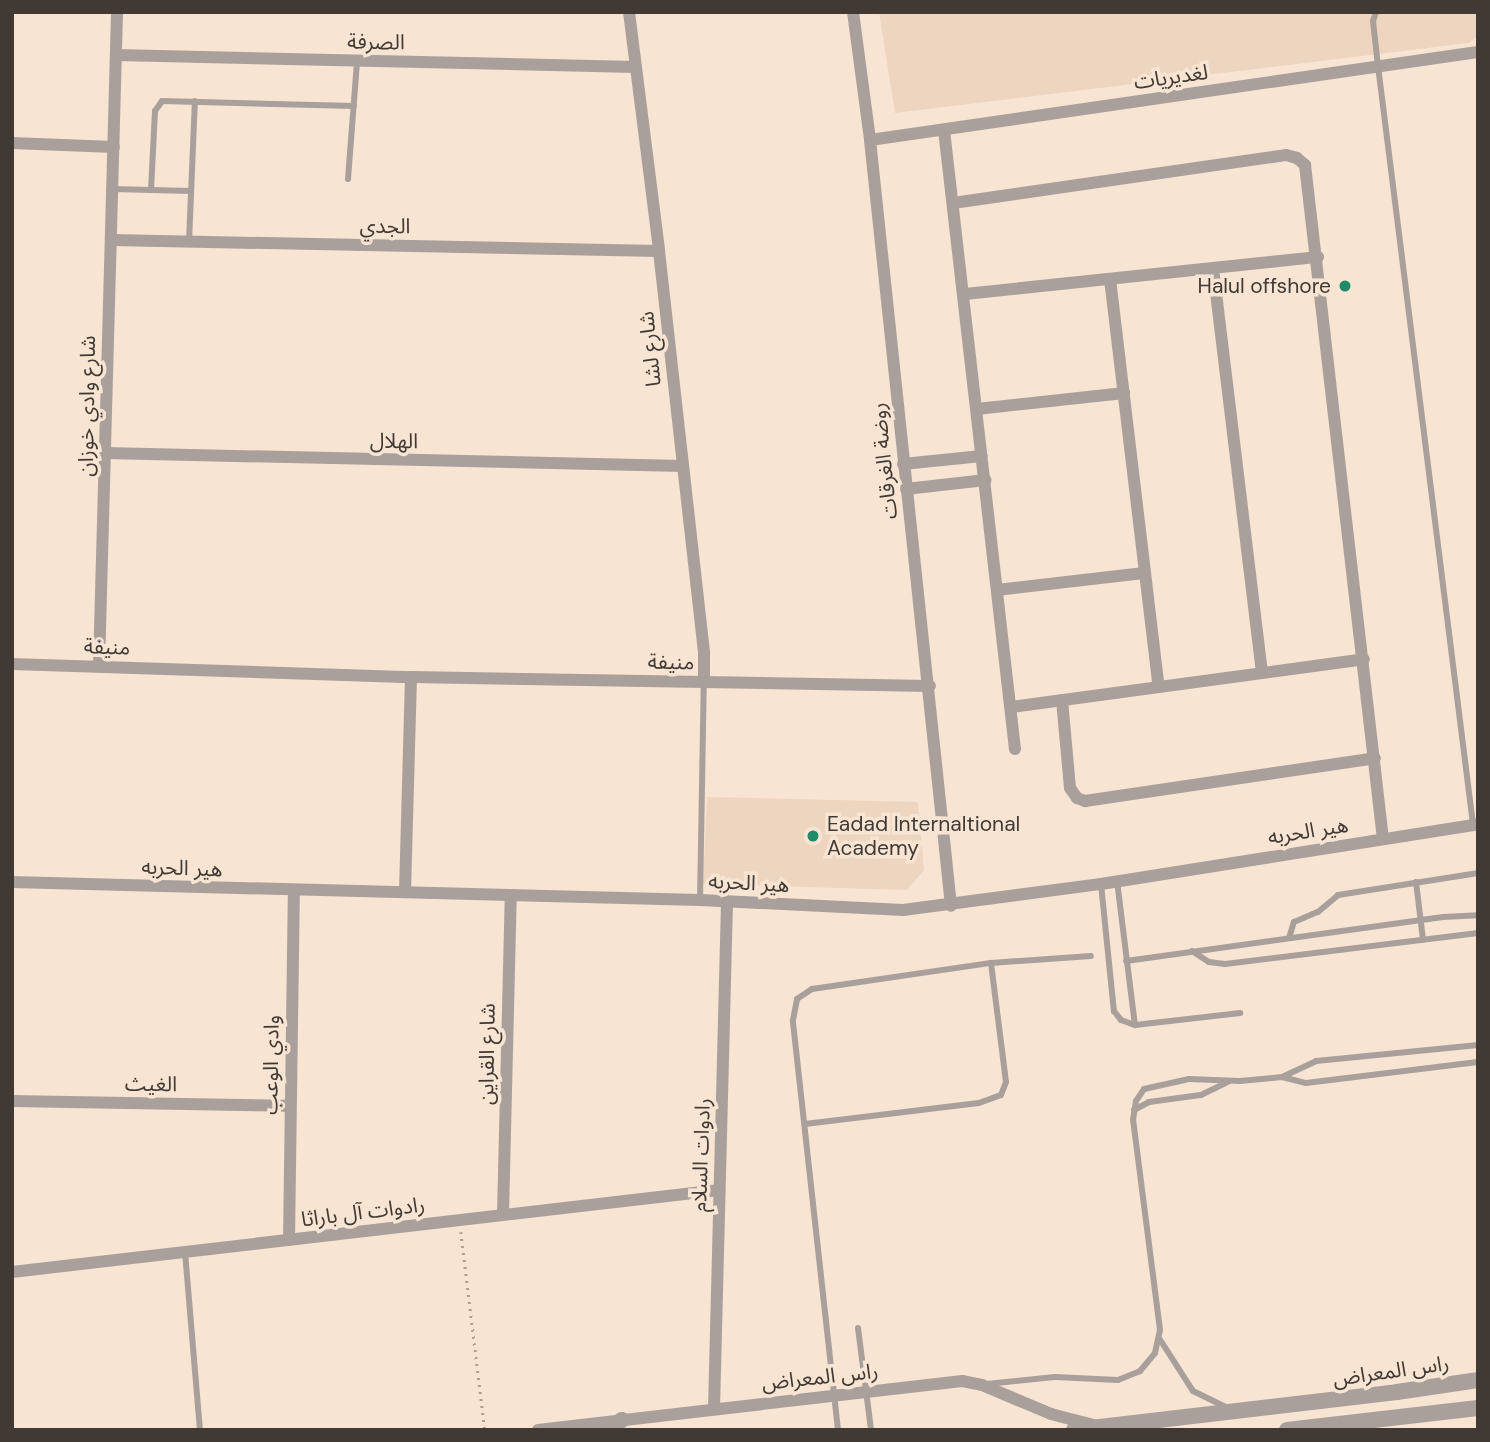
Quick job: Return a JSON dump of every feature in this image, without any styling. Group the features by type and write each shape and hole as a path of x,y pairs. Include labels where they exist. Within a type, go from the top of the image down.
{"street":[{"name":"شارع وادي خوزان","path":"99,666 117,12"},
{"name":"شارع لشا","path":"629,12 704,652 704,681"},
{"name":"روضة الغرقات","path":"853,12 870,140 903,464 930,686 951,906"},
{"name":"لغديريات","path":"870,140 1478,52"},
{"name":"الصرفة","path":"116,55 635,67"},
{"path":"944,130 1015,749"},
{"path":"12,144 114,147"},
{"path":"953,203 1292,156 1301,161 1307,170 1318,257 1383,839"},
{"name":"الجدي","path":"111,240 659,251"},
{"path":"965,295 1318,257"},
{"path":"1213,268 1262,673"},
{"path":"1110,279 1159,687"},
{"path":"977,409 1124,393"},
{"name":"الهلال","path":"105,453 683,466"},
{"path":"903,464 982,456"},
{"path":"906,489 985,480"},
{"path":"998,590 1144,573"},
{"path":"1011,707 1364,659"},
{"name":"منيفة","path":"12,664 411,677 930,686"},
{"path":"405,892 411,677"},
{"path":"1062,700 1070,788 1077,798 1085,801 1375,758"},
{"name":"هير الحربه","path":"12,883 700,900 903,910 951,906 1101,884 1476,824"},
{"name":"وادي الوعب","path":"289,1240 294,890"},
{"name":"شارع القراين","path":"503,1214 511,895"},
{"name":"رادوات السلام","path":"714,1409 727,901"},
{"name":"الغيث","path":"12,1101 290,1105"},
{"name":"رادوات آل باراثا","path":"12,1272 719,1190"},
{"name":"راس المعراض","path":"1074,1430 1478,1380"},
{"name":"راس المعراض","path":"538,1430 962,1381 982,1385 1051,1414 1100,1427"},
{"path":"1289,1430 1478,1408"},
{"path":"607,1430 622,1420"}],"lane":[{"path":"1376,12 1373,21 1378,66 1476,824"},
{"path":"348,179 357,61"},
{"path":"150,190 156,107 166,100 354,106"},
{"path":"189,242 195,101"},
{"path":"112,189 191,191"},
{"path":"700,900 704,681"},
{"path":"1289,937 1294,922 1318,912 1338,895 1478,873"},
{"path":"1117,881 1135,1025"},
{"path":"1416,882 1423,940"},
{"path":"1101,884 1114,1011 1125,1023 1135,1025 1240,1013"},
{"path":"1126,961 1289,937 1478,915"},
{"path":"1192,951 1209,962 1225,964 1478,933"},
{"path":"838,1430 793,1020 797,999 804,992 991,963 1091,956"},
{"path":"805,1125 979,1103 1001,1095 1006,1082 991,963"},
{"path":"1282,1077 1316,1061 1478,1045"},
{"path":"982,1385 1044,1378 1126,1378 1146,1366 1155,1353 1159,1338 1134,1135 1134,1110 1139,1094 1150,1086 1189,1079 1229,1081 1282,1077 1306,1083 1478,1062"},
{"path":"1134,1110 1149,1102 1201,1095 1229,1081"},
{"path":"185,1252 200,1430"},
{"path":"858,1328 871,1430"},
{"path":"1159,1338 1194,1391 1237,1411"}],"path":[{"path":"460,1219 485,1430"}],"shaded area":[{"path":"879,12 1478,12 1478,37 1468,43 895,113"},
{"name":"Eadad Internaltional Academy","path":"707,797 918,802 924,870 907,890 703,884"}],"place":[{"name":"Halul offshore","path":"1345,286"},
{"name":"Eadad Internaltional Academy","path":"813,836"}]}
